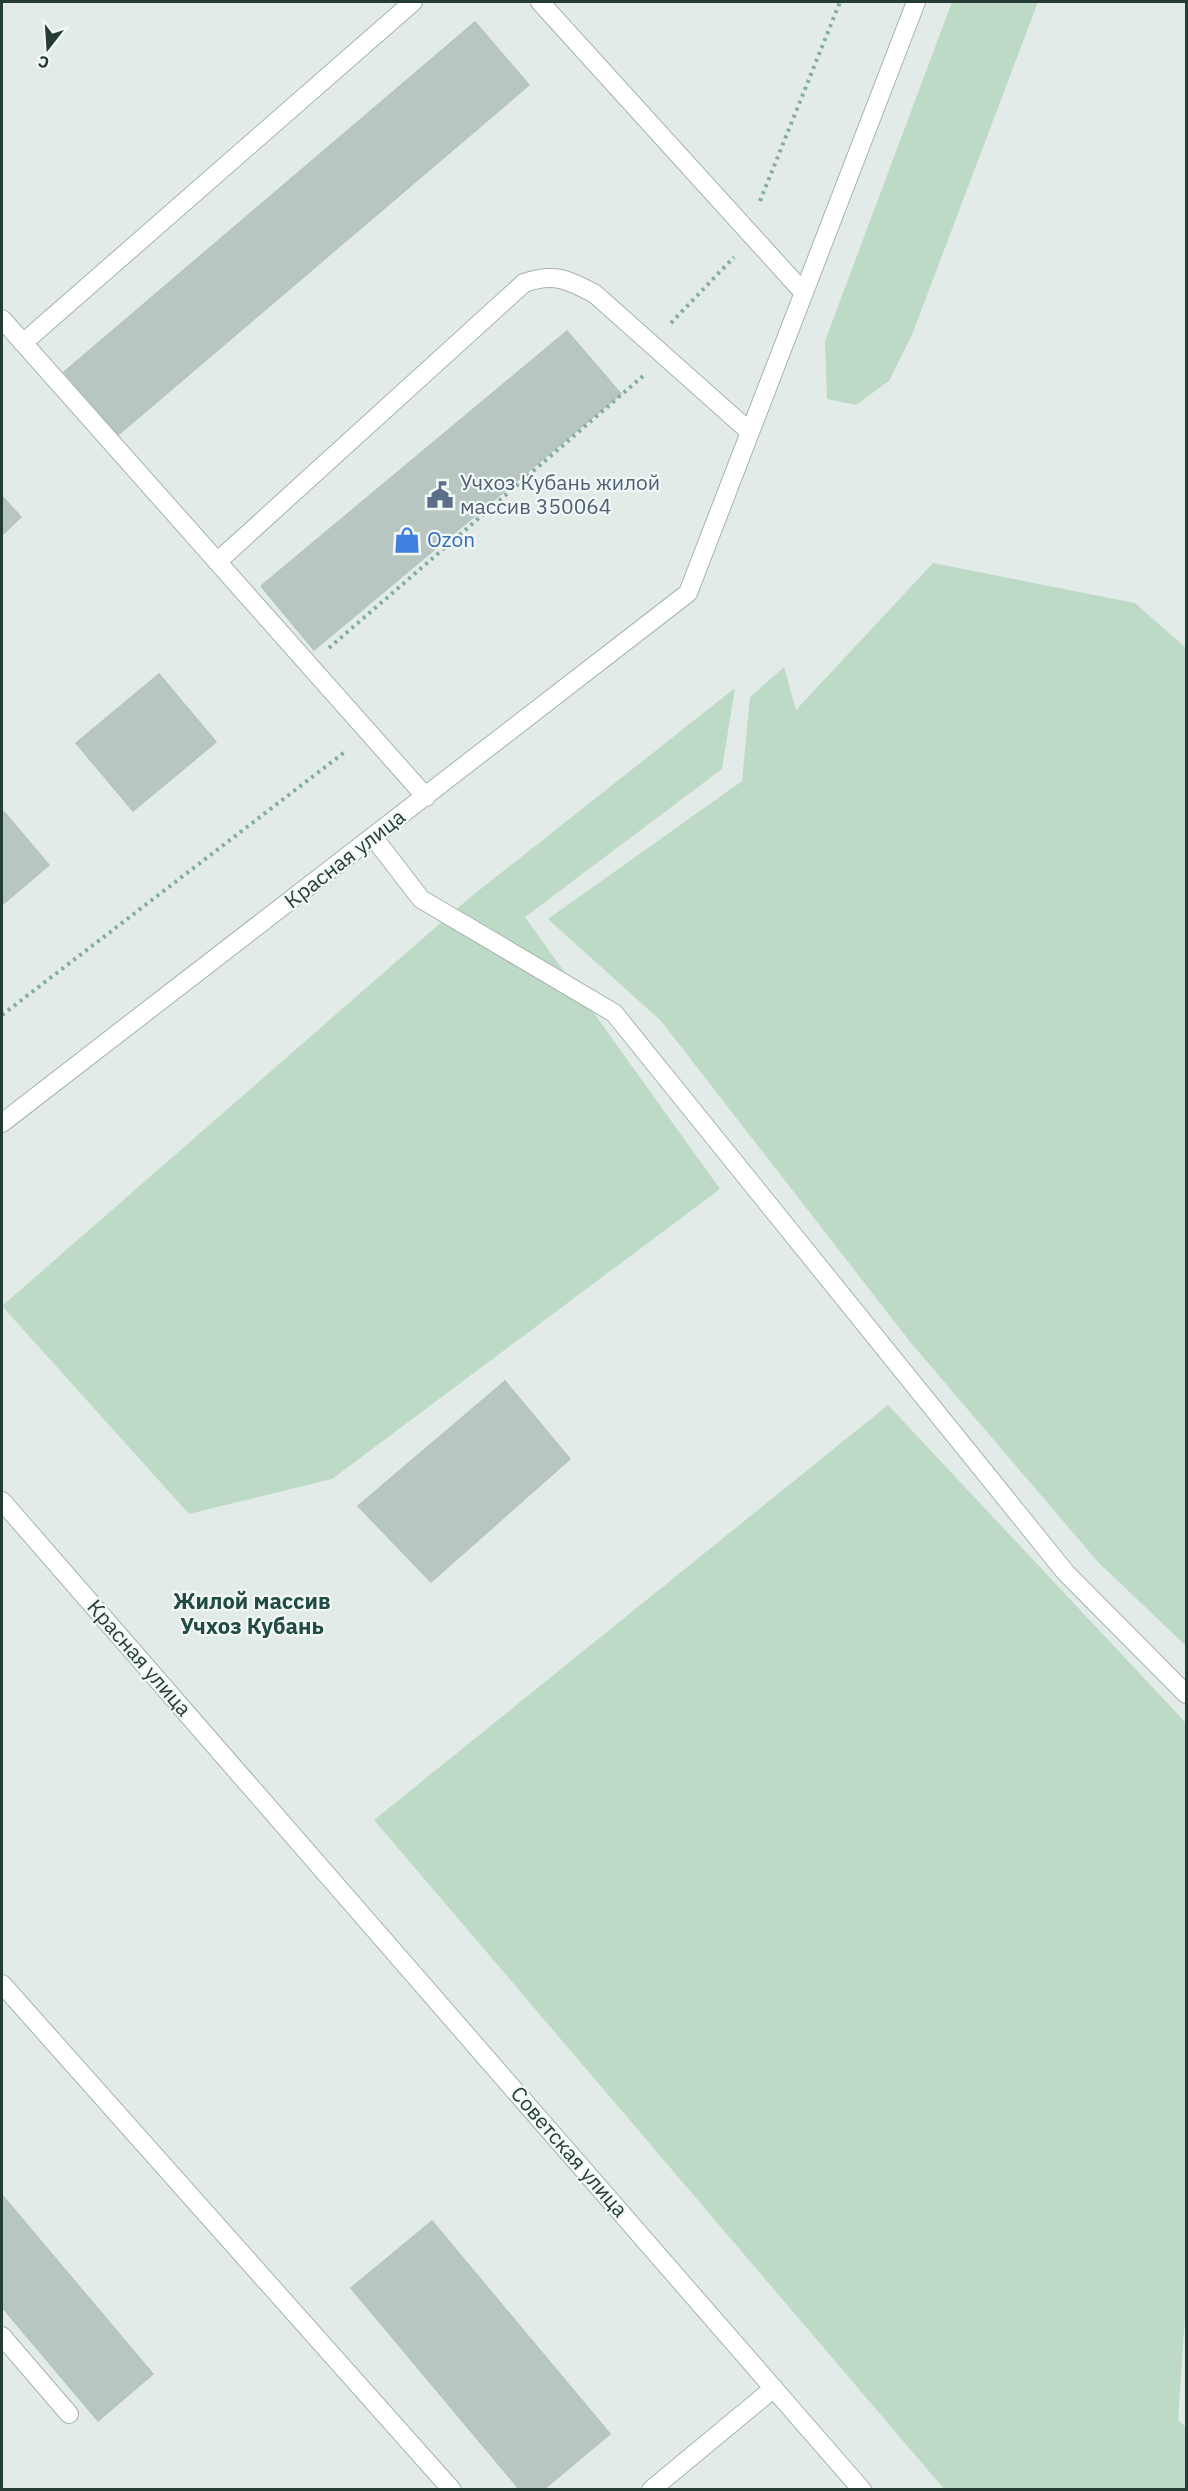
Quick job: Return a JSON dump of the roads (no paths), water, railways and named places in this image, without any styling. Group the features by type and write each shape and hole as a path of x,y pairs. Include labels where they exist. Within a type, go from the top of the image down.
{"street":[{"path":"23,343 413,2"},
{"path":"540,2 747,233 804,293"},
{"path":"217,562 524,283 543,276 570,280 596,294 750,432 916,2"},
{"path":"2,319 426,796"},
{"name":"Красная улица","path":"2,1123 374,838 688,593 750,432"},
{"path":"374,838 421,899 614,1013 1066,1573 1186,1694"},
{"name":"Красная улица","path":"2,1501 276,1816"},
{"name":"Советская улица","path":"276,1816 862,2490"},
{"path":"2,1984 452,2490"},
{"path":"2,2336 69,2414"},
{"path":"651,2490 774,2388"}],"place":[{"name":"Учхоз Кубань жилой массив 350064","path":"440,495"},
{"name":"Ozon","path":"407,540"}],"district":[{"name":"Жилой массив Учхоз Кубань","path":"252,1614"}]}
